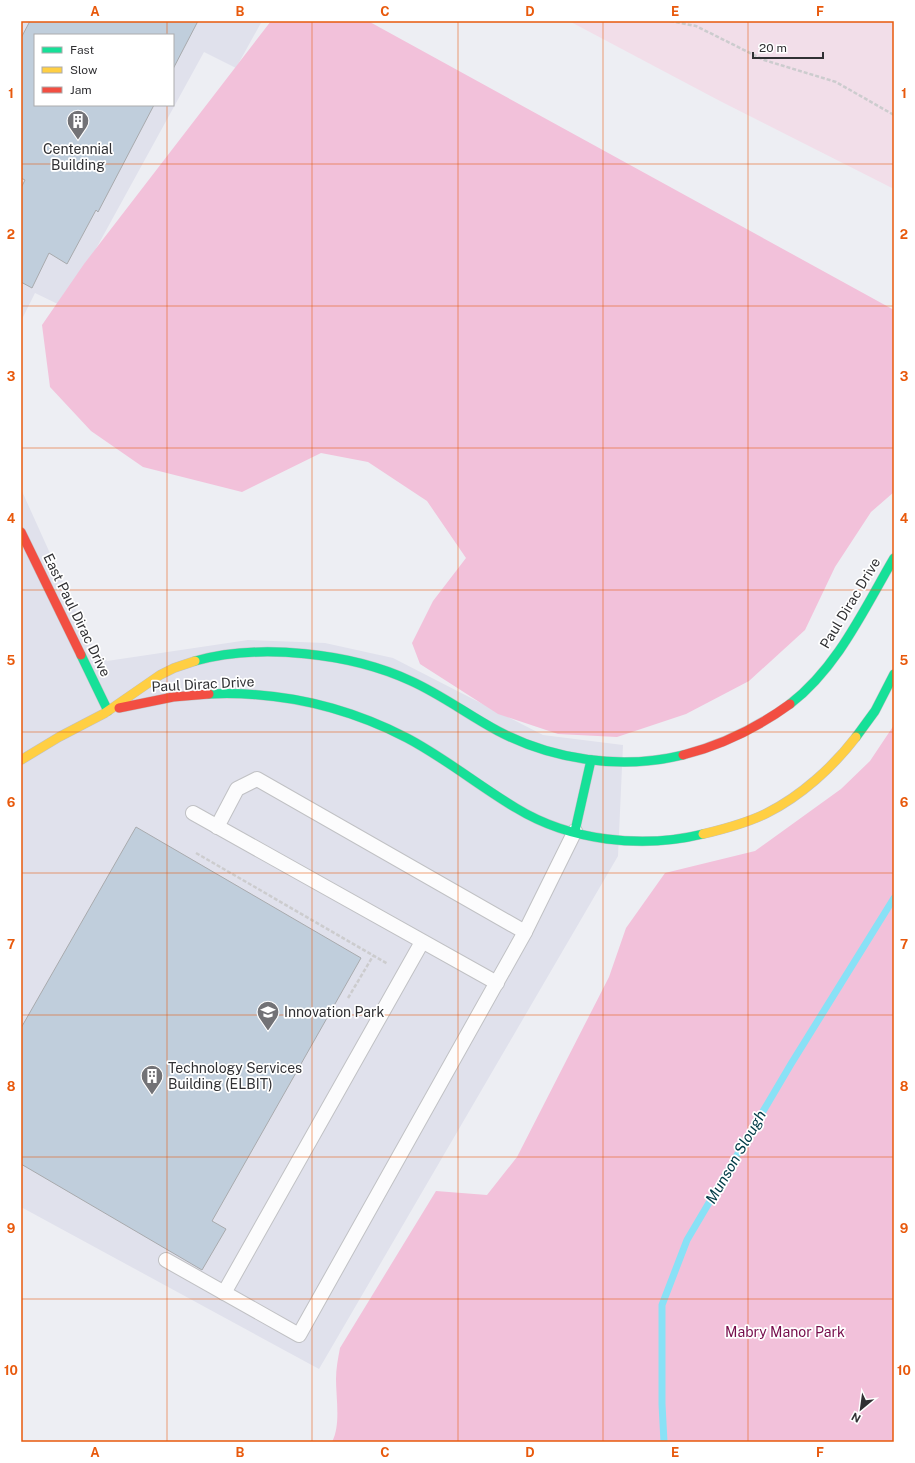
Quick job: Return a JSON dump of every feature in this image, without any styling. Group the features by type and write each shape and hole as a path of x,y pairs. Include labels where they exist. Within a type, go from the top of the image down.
{"street":[{"name":"East Paul Dirac Drive","path":"21,532 108,711"},
{"name":"Paul Dirac Drive","path":"108,711 162,674 190,662 222,655 270,652 311,654 353,662 394,674 434,692 468,714 507,735 547,750 591,760 635,761 680,756 720,744 758,726 796,699 826,668 851,633 894,558"},
{"name":"Paul Dirac Drive","path":"108,711 146,701 186,696 226,694 254,694 283,697 337,709 418,743 489,792 523,813 562,829 575,832 604,838 645,841 688,838 728,828 767,813 802,790 833,764 862,731 883,697 894,674"},
{"path":"21,760 108,711"},
{"path":"575,832 591,760"}],"lane":[{"path":"217,827 237,789 258,779 525,932"},
{"path":"193,813 497,983"},
{"path":"166,1260 299,1335 525,932 575,832"},
{"path":"224,1293 422,942"}],"path":[{"path":"670,21 696,26 764,60 836,82 894,115"},
{"path":"196,853 404,973"},
{"path":"348,998 373,956"}],"shaded area":[{"name":"Centennial Building","path":"21,21 262,21 236,68 204,52 64,307 35,293 21,321"},
{"path":"569,21 894,21 894,189 720,101"},
{"name":"Innovation Park","path":"21,489 90,642 107,661 248,640 325,643 393,658 543,735 623,745 618,856 319,1369 21,1207"}],"green space":[{"path":"271,21 368,21 894,310 894,492 871,512 835,567 805,630 749,681 686,714 617,737 558,734 498,714 420,664 412,643 433,601 466,558 427,501 368,462 321,453 242,492 143,467 91,431 50,387 42,325 84,264"},
{"name":"Mabry Manor Park","path":"894,725 894,1442 332,1442 335,1435 337,1420 336,1375 340,1348 436,1191 487,1195 517,1157 609,977 626,928 665,873 755,851 841,789 870,761"}],"building":[{"name":"Centennial Building","path":"30,21 198,21 174,67 174,34 34,34 34,106 153,106 98,212 96,210 67,264 49,253 32,288 21,282 21,188 25,180 21,178 21,38"},
{"name":"Technology Services Building (ELBIT)","path":"136,827 361,958 212,1221 226,1229 202,1270 21,1164 21,1028"}],"waterway":[{"name":"Munson Slough","path":"664,1442 662,1404 662,1305 687,1240 791,1064 894,898"}],"traffic: fast":[{"path":"790,704 807,689 836,655 861,617 894,558"},
{"path":"195,661 220,656 276,652 333,658 387,671 411,681 433,692 498,731 541,749 588,760 612,762 636,762 683,755"},
{"path":"81,655 108,711"},
{"path":"856,737 875,711 894,674"},
{"path":"209,694 261,695 286,698 336,709 360,717 407,738 435,754 516,808 559,828 583,835 631,841 656,841 680,839 703,834"},
{"path":"575,831 591,760"}],"traffic: slow":[{"path":"21,760 59,737 105,713 160,675 174,668 195,661"},
{"path":"703,834 743,823 759,817 780,806 816,780 827,770 856,737"}],"traffic: jam":[{"path":"21,532 81,655"},
{"path":"119,708 173,697 209,694"},
{"path":"683,755 712,746 739,735 765,721 790,704"}],"place":[{"name":"Centennial Building","path":"78,140"},
{"name":"Innovation Park","path":"268,1032"},
{"name":"Technology Services Building (ELBIT)","path":"152,1096"}]}
